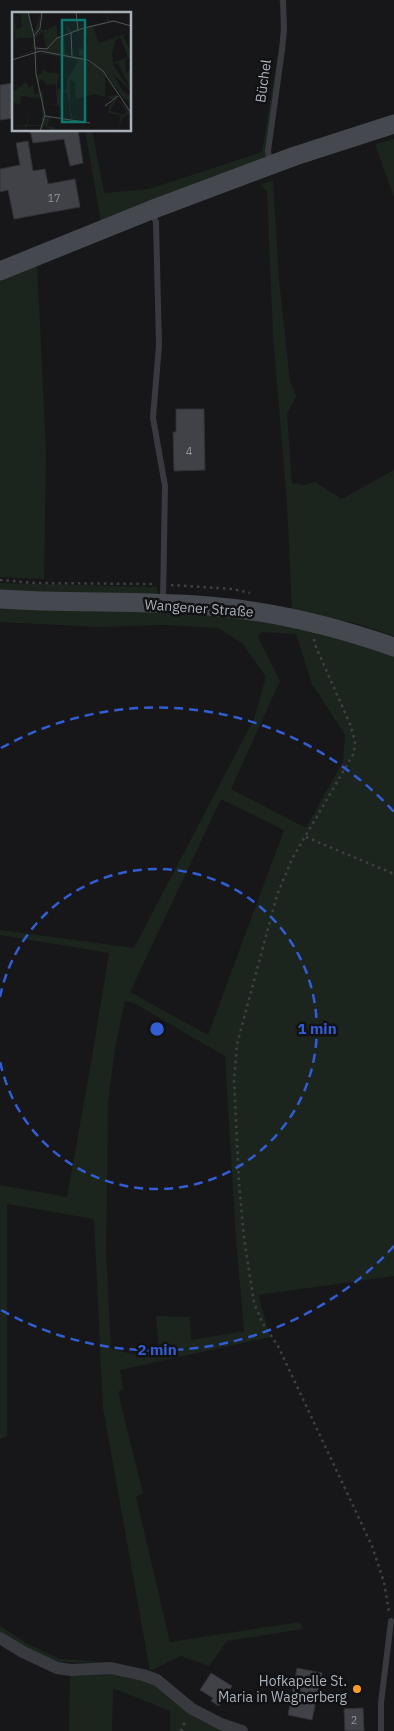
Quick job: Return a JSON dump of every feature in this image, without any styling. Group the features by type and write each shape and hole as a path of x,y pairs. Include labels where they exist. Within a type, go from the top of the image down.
{"main road":[{"path":"1,268 271,165 394,124"},
{"name":"Wangener Straße","path":"0,599 88,604 163,604 244,610 310,622 363,636 394,647"}],"street":[{"path":"0,1638 23,1652 57,1668 71,1670 111,1668 130,1671 158,1680 192,1709 221,1724 242,1731"}],"lane":[{"name":"Büchel","path":"271,165 268,151 284,30 283,0"},
{"path":"151,210 156,222 159,345 153,418 165,486 163,604"},
{"path":"381,1731 381,1703 391,1621"}],"path":[{"path":"0,580 35,584 163,584"},
{"path":"310,622 316,647 350,724 355,741 354,753 305,836 277,895 238,1044 234,1080 238,1183 244,1238 257,1309 262,1322 278,1346 372,1546 384,1582 391,1621"},
{"path":"305,836 394,874"}],"shaded area":[{"path":"279,0 283,0 284,10 269,159 101,222 85,131 92,131 104,193 149,189 262,152 280,41 281,10"},
{"path":"394,139 394,197 375,144"},
{"path":"273,180 279,280 290,381 296,396 287,414 292,483 304,485 315,482 342,499 394,470 394,636 355,623 292,610 287,503 273,335 267,191 260,185"},
{"path":"37,262 46,453 44,579 0,577 0,277"},
{"path":"0,583 157,587 157,594 19,592 0,590"},
{"path":"0,608 158,610 221,614 320,632 394,656 394,1276 258,1295 270,1337 120,1370 123,1389 118,1392 143,1493 136,1497 170,1642 300,1622 303,1629 227,1641 209,1666 181,1656 150,1671 103,1408 94,1219 7,1204 7,1436 0,1439 0,1185 67,1197 109,953 0,935 0,930 134,948 254,719 266,677 242,643 218,628 163,625 99,627 0,622","holes":["261,632 296,634 312,684 345,735 343,761 306,828 231,789 280,681 258,637","221,799 284,830 208,1035 130,992","125,1001 134,1003 225,1056 236,1239 244,1331 191,1340 190,1317 156,1316 159,1348 133,1354 111,1349 106,1255 108,1103 115,1048"]},
{"path":"0,1626 28,1644 60,1659 119,1663 60,1662 42,1656 0,1632"},
{"path":"70,1674 114,1674 134,1677 154,1685 165,1692 198,1719 230,1731 170,1731 170,1711 113,1688 112,1731 69,1731"}],"building":[{"path":"12,83 12,118 0,120 0,85"},
{"path":"30,131 78,131 83,163 70,166 64,139 33,143"},
{"path":"28,141 33,171 45,169 48,184 75,179 80,207 14,219 8,190 0,192 0,169 20,165 16,143"},
{"path":"176,409 204,409 205,470 174,471 173,432 176,432"},
{"path":"297,1668 322,1673 312,1720 288,1715"},
{"path":"211,1673 232,1686 219,1706 211,1701 213,1698 200,1690"},
{"path":"363,1708 364,1731 345,1731 344,1709"}],"place":[{"name":"Hofkapelle St. Maria in Wagnerberg","path":"357,1689"}]}
